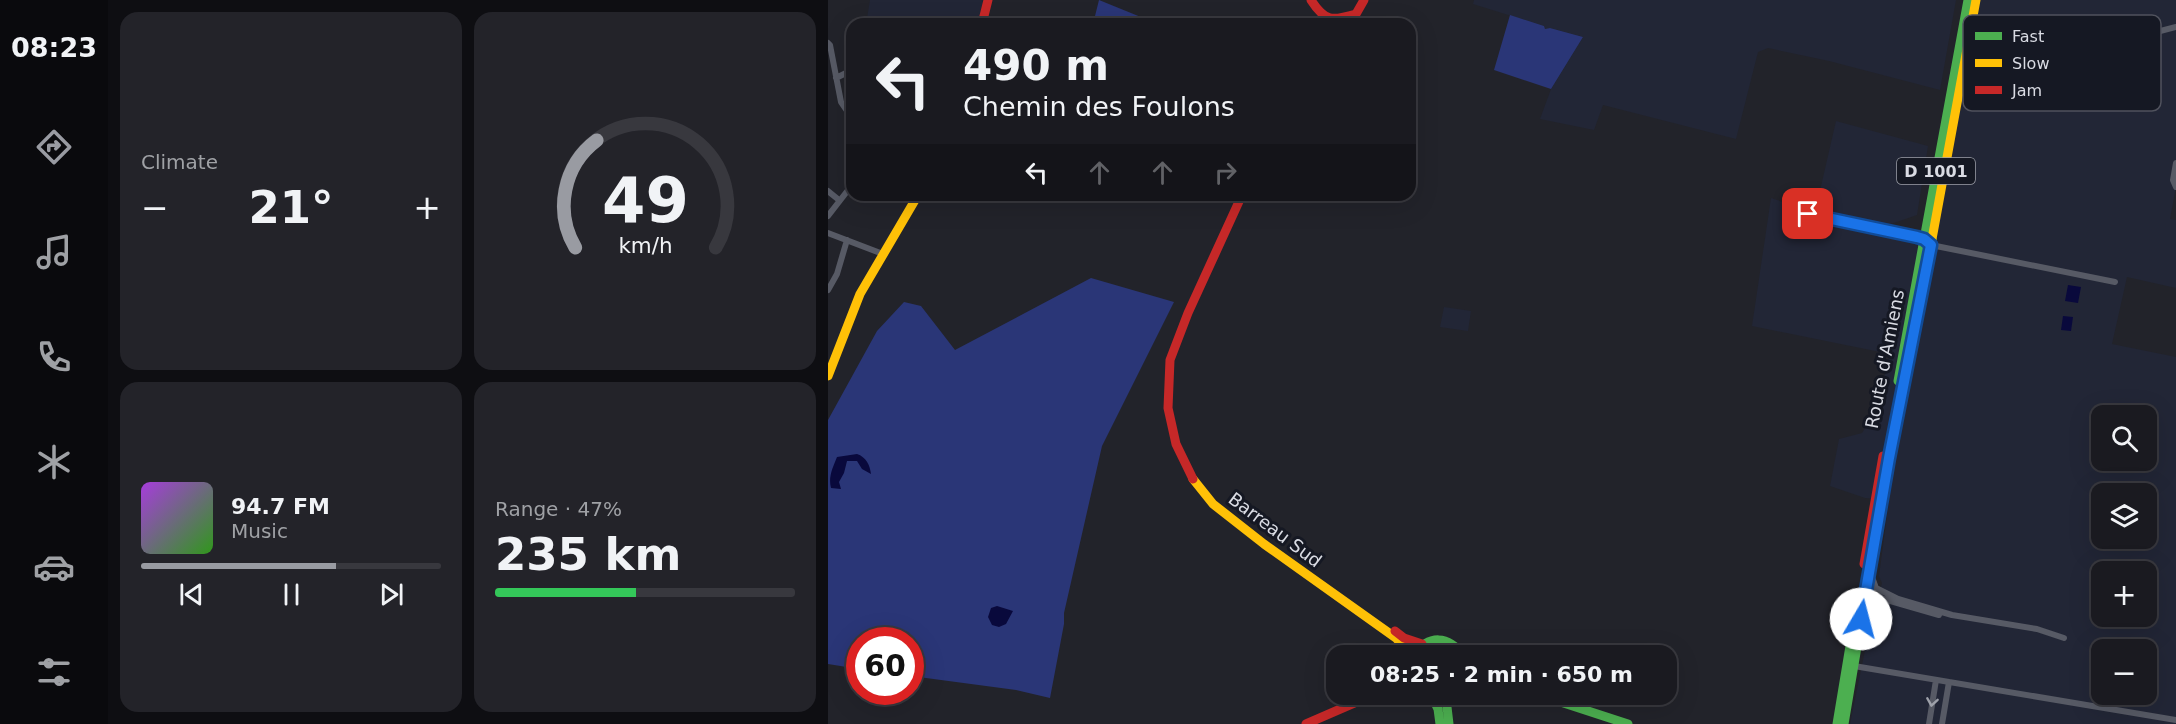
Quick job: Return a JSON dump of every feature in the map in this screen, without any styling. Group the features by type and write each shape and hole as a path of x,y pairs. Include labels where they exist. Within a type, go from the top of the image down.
{"main road":[{"path":"984,18 988,0"},
{"path":"1311,0 1319,18"},
{"path":"1344,18 1356,14 1364,0"},
{"name":"Route d'Amiens","path":"1966,15 1968,0"},
{"name":"Route d'Amiens","path":"1973,15 1976,0"},
{"name":"Route d'Amiens","path":"1956,86 1963,36"},
{"name":"Route d'Amiens","path":"1844,724 1927,242 1963,56"},
{"path":"828,376 860,294 914,201"},
{"name":"Barreau Sud","path":"1239,201 1183,323 1170,360 1168,408 1176,444 1193,479 1214,504 1264,544 1403,645"},
{"name":"Barreau Sud","path":"1244,201 1183,332 1176,354 1172,372 1171,400 1172,418 1180,447 1194,475 1210,495 1231,514 1404,638 1422,644"},
{"name":"Route d'Amiens","path":"1837,724 1872,511 1927,242"},
{"path":"1422,644 1436,639 1448,640 1455,645"},
{"path":"1306,724 1349,705"},
{"path":"1436,705 1440,724"},
{"path":"1448,705 1449,724"},
{"path":"1570,705 1628,724"}],"street":[{"path":"2161,31 2176,27"},
{"path":"828,43 841,102 846,109"},
{"path":"836,78 846,73"},
{"path":"1956,86 1963,84"},
{"path":"2175,186 2173,180 2176,163"},
{"path":"828,191 839,200"},
{"path":"828,216 846,192"},
{"path":"1808,214 2115,282"},
{"path":"828,233 883,254"},
{"path":"828,290 837,274 847,240"},
{"path":"1857,648 1861,639 1872,577 1874,544"},
{"path":"1872,577 1876,588 1887,595 1952,615 2037,628 2064,638"},
{"path":"1867,606 1870,602 1880,598 1921,611 1952,615"},
{"path":"1854,666 2176,720"},
{"path":"1929,724 1936,680"},
{"path":"1942,724 1949,682"}],"shaded area":[{"path":"870,0 983,0 980,18 867,18"},
{"path":"1099,0 1143,18 1094,18"},
{"path":"1474,0 1956,0 1940,90 1829,61 1768,48 1758,52 1736,139 1603,105 1594,130 1540,119 1551,89 1583,37 1550,28 1545,29 1544,26 1473,4"},
{"path":"1975,0 2176,0 2176,187 2170,219 2176,220 2176,288 2127,277 2112,344 2176,357 2176,724 1850,724 1871,621 1882,583 1879,576 1889,500 1865,498 1830,486 1839,439 1862,433 1876,411 1890,354 1752,326 1771,198 1812,212 1927,234 1963,58 1963,111 2161,111 2161,15 1972,15"},
{"path":"1510,15 1544,26 1545,29 1550,28 1583,37 1551,89 1494,70"},
{"path":"1836,121 1928,146 1917,215 1888,225 1816,208"},
{"path":"1091,278 1174,302 1102,446 1064,613 1050,698 1016,690 924,678 924,627 846,627 846,667 828,664 828,420 877,331 904,302 921,306 955,350"},
{"path":"2068,285 2081,287 2078,303 2065,301"},
{"path":"1444,307 1471,311 1468,331 1440,327"},
{"path":"2063,316 2073,317 2071,331 2061,330"},
{"path":"857,454 867,462 871,474 862,469 857,461 847,461 839,482 841,489 831,488 831,476 837,457"},
{"path":"997,606 1013,611 1006,624 999,627 992,625 988,617 991,608"}],"traffic: fast":[{"path":"1965,15 1968,0"},
{"path":"1898,381 1963,27"},
{"path":"1844,724 1891,445 1932,239"},
{"path":"1837,724 1858,598"},
{"path":"1425,645 1439,640 1452,645"},
{"path":"1436,705 1440,724"},
{"path":"1447,705 1449,724"},
{"path":"1570,705 1628,724"}],"traffic: slow":[{"path":"1973,15 1976,0"},
{"path":"1932,239 1963,71"},
{"path":"828,376 860,294 914,201"},
{"path":"1193,479 1213,504 1264,544 1396,638 1402,645"}],"traffic: jam":[{"path":"984,18 988,0"},
{"path":"1311,0 1325,16 1330,18 1356,14 1364,0"},
{"path":"1193,479 1176,444 1168,408 1170,360 1188,313 1239,201"},
{"path":"1864,564 1883,456"},
{"path":"1395,631 1404,638 1422,644"},
{"path":"1306,724 1350,705"}],"route":[{"path":"1808,214 1917,237 1931,245 1889,458 1861,619"}]}
